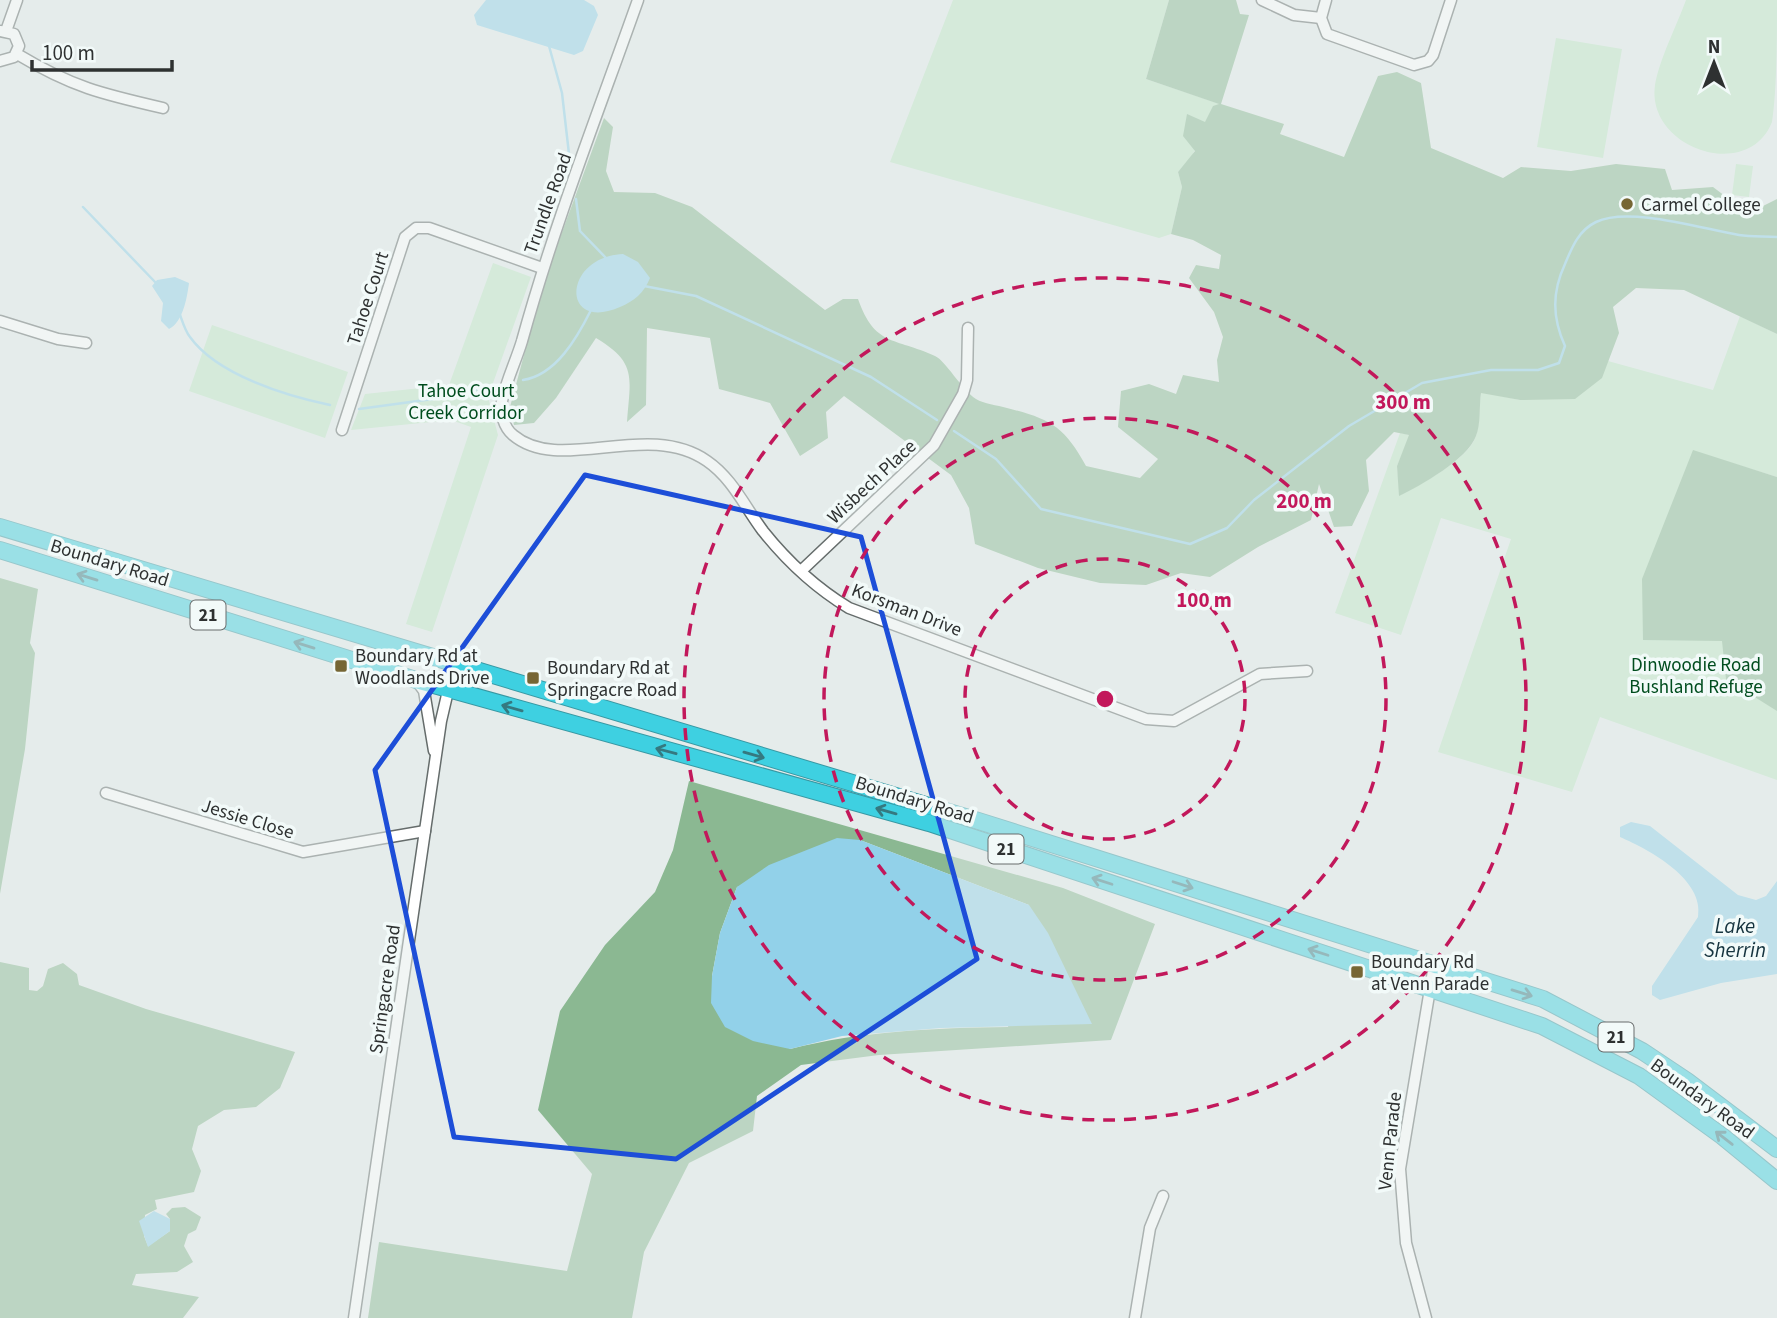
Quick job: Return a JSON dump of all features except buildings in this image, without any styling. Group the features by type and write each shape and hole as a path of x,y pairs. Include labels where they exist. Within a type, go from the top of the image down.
{"highway":[{"name":"Boundary Road","path":"0,527 981,821 1543,999 1586,1020 1687,1081 1777,1149"},
{"name":"Boundary Road","path":"0,550 448,690 929,823 1542,1026 1590,1048 1684,1108 1777,1181"}],"street":[{"path":"0,61 10,60 17,54 19,41 3,31 17,0"},
{"name":"Trundle Road","path":"504,421 501,403 516,362 542,268 638,0"},
{"path":"1262,0 1294,15 1321,18"},
{"path":"1326,0 1321,18 1327,34 1406,63 1422,64 1433,55 1451,0"},
{"path":"17,54 62,79 95,93 163,108"},
{"name":"Tahoe Court","path":"342,430 405,237 416,228 429,228 542,268"},
{"path":"0,321 58,339 86,343"},
{"name":"Wisbech Place","path":"801,571 934,445 963,394 967,380 968,328"},
{"name":"Korsman Drive","path":"504,421 513,435 536,446 559,451 648,442 676,446 707,460 728,479 764,531 801,571 822,592 849,608 1159,722 1174,721 1189,715 1260,674 1307,671"},
{"name":"Springacre Road","path":"354,1318 425,831 454,665"},
{"path":"416,680 424,691 436,764"},
{"name":"Jessie Close","path":"106,793 303,852 425,831"},
{"name":"Venn Parade","path":"1426,1318 1406,1243 1400,1169 1434,965"},
{"path":"1135,1318 1150,1228 1163,1196"}],"highlighted area":[{"path":"585,475 861,537 977,959 676,1159 454,1137 375,770"}],"green space":[{"path":"953,0 1169,0 1146,79 1220,104 1190,159 1178,172 1182,187 1171,234 1159,238 890,162"},
{"path":"1169,0 1236,0 1240,14 1249,15 1221,104 1284,124 1280,134 1344,157 1378,76 1397,72 1421,83 1431,148 1503,178 1521,167 1571,171 1616,164 1665,169 1672,190 1713,187 1733,202 1761,207 1777,199 1777,334 1684,290 1636,288 1613,307 1619,333 1602,378 1575,399 1520,400 1481,393 1479,426 1471,445 1454,462 1419,486 1399,496 1397,466 1409,435 1394,432 1366,460 1369,491 1352,526 1334,527 1319,484 1311,520 1258,547 1210,577 1181,573 1146,585 1100,583 1038,568 975,544 969,508 951,475 844,396 826,412 828,438 800,456 770,403 719,389 710,338 647,328 646,405 627,422 630,383 625,364 619,355 596,338 556,398 534,423 514,425 510,407 543,284 604,118 613,127 606,171 614,192 655,193 692,207 825,310 843,299 858,299 871,325 879,333 935,356 976,399 1034,416 1054,426 1063,433 1086,466 1140,478 1158,459 1118,427 1121,391 1149,384 1176,394 1183,375 1219,382 1217,360 1223,337 1214,312 1189,278 1196,265 1219,269 1221,255 1193,240 1171,234 1182,187 1178,172 1195,151 1183,136 1187,114 1205,122 1213,106 1219,104 1146,79"},
{"path":"1686,0 1777,0 1776,79 1772,122 1760,141 1742,151 1722,154 1701,150 1682,140 1666,126 1656,107 1657,75"},
{"path":"1556,38 1622,49 1603,158 1537,147"},
{"path":"1736,164 1753,166 1749,197 1732,195"},
{"name":"Tahoe Court Creek Corridor","path":"493,263 531,277 488,397 498,435 432,632 406,624 471,427 451,420 351,430 365,394 449,385"},
{"name":"Dinwoodie Road Bushland Refuge","path":"1740,316 1777,334 1777,477 1693,451 1777,628 1777,780 1600,717 1572,792 1438,752 1511,539 1441,518 1401,635 1335,613 1400,433 1410,435 1397,466 1400,495 1443,470 1472,445 1477,431 1481,392 1520,400 1601,378 1608,361 1713,390"},
{"path":"212,325 348,372 325,438 189,391"},
{"path":"1693,450 1777,477 1777,711 1726,679 1722,641 1643,640 1642,579"},
{"path":"0,578 38,589 30,643 35,653 25,749 0,894"},
{"path":"689,781 1063,888 1155,924 1111,1040 879,1055 801,1065 757,1096 753,1131 689,1163 644,1252 632,1318 368,1318 379,1242 567,1271 592,1174 538,1110 560,1011 605,945 655,892 673,850","holes":["860,840 1029,905 1008,1027 898,1032 844,1038 790,1049 712,976 720,933 737,887"]},
{"path":"0,962 29,968 29,990 37,991 43,986 48,969 63,963 77,974 79,985 146,1009 295,1052 280,1088 256,1107 224,1110 198,1126 192,1149 201,1171 194,1192 155,1200 157,1209 145,1215 144,1236 148,1246 170,1231 170,1219 166,1214 172,1208 185,1207 201,1217 196,1230 188,1234 184,1246 193,1262 177,1272 136,1274 132,1285 199,1297 183,1318 0,1318"}],"water":[{"path":"486,0 584,0 594,6 598,15 583,51 574,55 477,25 474,15"},
{"path":"623,254 638,262 650,278 645,288 634,299 620,307 601,312 587,310 579,302 576,291 580,279 588,267 603,258"},
{"path":"175,277 189,283 181,315 169,329 161,321 163,303 152,286 157,280"},
{"name":"Lake Sherrin","path":"1631,822 1650,826 1738,895 1756,900 1766,896 1777,881 1777,974 1721,983 1660,1000 1652,995 1652,986 1698,917 1698,903 1693,891 1673,868 1620,837 1620,827"},
{"path":"837,838 860,840 1029,905 1048,933 1092,1024 941,1028 842,1036 790,1049 753,1041 725,1027 711,1003 712,976 720,933 737,887 769,865"},
{"path":"154,1211 170,1219 170,1231 148,1247 139,1221"}],"waterway":[{"path":"549,46 562,93 569,154"},
{"path":"576,199 580,231 606,258"},
{"path":"83,207 156,283"},
{"path":"954,431 996,459 1041,509 1190,544 1227,528 1254,500 1349,426 1422,383 1491,370 1538,370 1559,363 1565,346 1556,315 1558,285 1577,240 1590,225 1610,218 1646,217 1739,235 1777,237"},
{"path":"644,286 696,296 871,377 937,420"},
{"path":"523,380 546,371 564,354 591,310"},
{"path":"179,312 190,337 217,362 274,390 330,405"},
{"path":"359,409 462,395 482,387"}],"place":[{"name":"Carmel College","path":"1627,204"},
{"name":"Boundary Rd at Woodlands Drive","path":"341,666"},
{"name":"Boundary Rd at Springacre Road","path":"533,678"},
{"name":"Boundary Rd at Venn Parade","path":"1357,972"}]}
